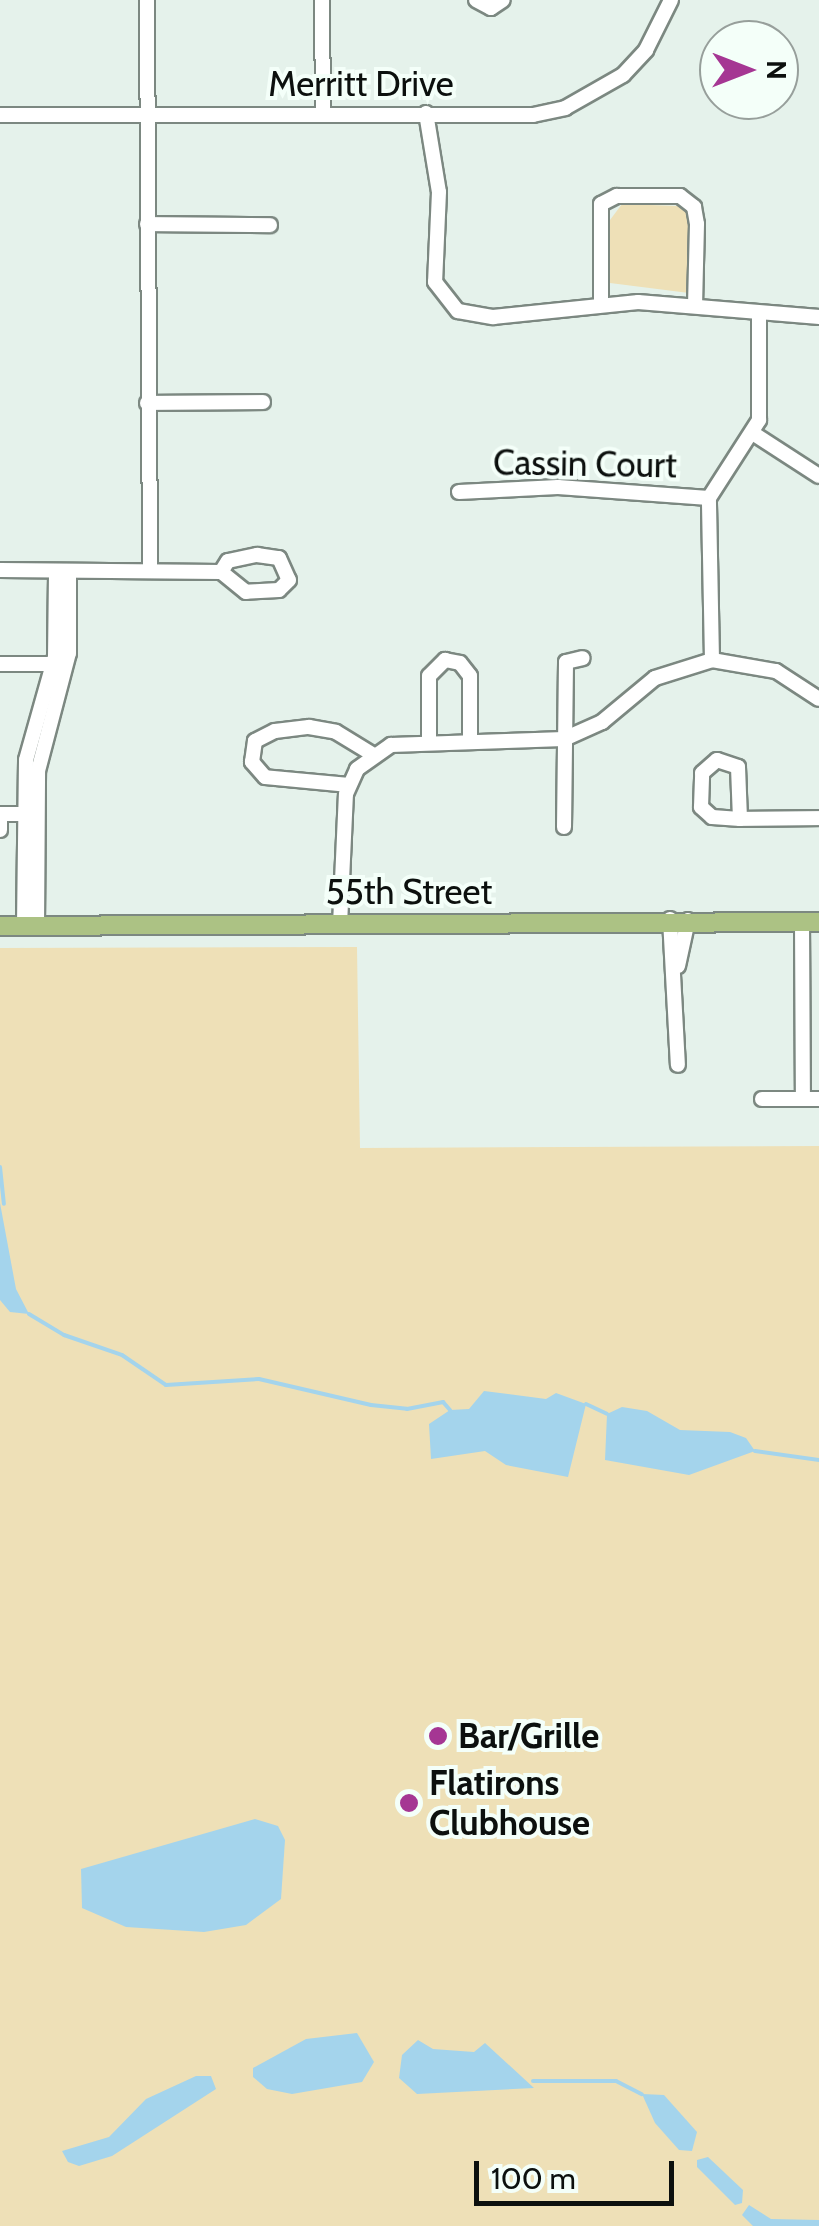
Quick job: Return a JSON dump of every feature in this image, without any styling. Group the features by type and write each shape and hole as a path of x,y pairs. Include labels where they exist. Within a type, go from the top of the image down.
{"main road":[{"name":"55th Street","path":"0,926 679,919 811,922"}],"street":[{"path":"147,0 150,570"},
{"path":"322,0 323,114"},
{"path":"476,0 492,8 504,0"},
{"name":"Merritt Drive","path":"0,116 533,114 596,94 646,50 671,0"},
{"path":"426,113 438,192 432,264 444,298 475,317 600,303 694,305 819,317"},
{"path":"600,303 602,204 617,196 680,196 694,207 697,224 694,305"},
{"path":"148,224 270,225"},
{"path":"712,660 709,498 724,465 754,434 759,313"},
{"path":"147,404 263,402"},
{"path":"754,434 819,476"},
{"name":"Cassin Court","path":"459,492 558,487 709,498"},
{"path":"0,570 221,572"},
{"path":"30,926 30,814 60,664 63,570"},
{"path":"564,827 566,662 583,658"},
{"path":"429,742 429,676 445,660 460,663 470,676 470,742"},
{"path":"340,925 348,785 372,754 390,745 564,739 602,722 655,678 712,660 776,672 819,699"},
{"path":"0,664 60,664"},
{"path":"348,785 264,777 252,762 256,741 275,731 309,728 336,732 372,754"},
{"path":"740,819 738,767 732,761 708,764 701,807 712,817 740,819 819,818"},
{"path":"0,830 0,814 30,814"},
{"path":"678,1066 679,919"},
{"path":"762,1099 811,1099 811,922"}],"shaded area":[{"path":"622,204 678,206 688,213 689,293 610,283 607,224"},
{"path":"357,947 360,1148 819,1146 819,2226 0,2226 0,948"}],"water":[{"path":"0,1203 16,1289 29,1314 10,1312 0,1300"},
{"path":"484,1391 546,1399 556,1393 586,1404 568,1477 506,1465 485,1451 431,1459 429,1424 450,1410 469,1409"},
{"path":"622,1407 647,1411 680,1430 730,1432 746,1438 755,1451 689,1475 605,1460 607,1414"},
{"path":"255,1819 278,1826 285,1840 281,1899 246,1925 204,1932 126,1927 82,1908 81,1869"},
{"path":"357,2033 374,2062 362,2082 292,2094 267,2089 253,2077 253,2068 306,2039"},
{"path":"418,2040 433,2049 474,2052 485,2043 534,2088 417,2094 399,2078 402,2055"},
{"path":"196,2076 211,2076 216,2089 112,2156 79,2166 68,2162 62,2151 109,2137 146,2099"},
{"path":"642,2094 664,2095 697,2132 692,2151 679,2150 655,2123"},
{"path":"708,2157 743,2190 742,2203 735,2205 697,2167 697,2160"},
{"path":"749,2205 771,2219 819,2220 819,2226 753,2226 742,2215"}],"waterway":[{"path":"0,1167 4,1204"},
{"path":"29,1314 64,1335 122,1355 166,1385 259,1379 371,1405 407,1409 443,1402 450,1410"},
{"path":"586,1404 607,1414"},
{"path":"755,1451 819,1460"},
{"path":"533,2081 616,2081 642,2094"}],"place":[{"name":"Bar/Grille","path":"438,1736"},
{"name":"Flatirons Clubhouse","path":"409,1803"}]}
